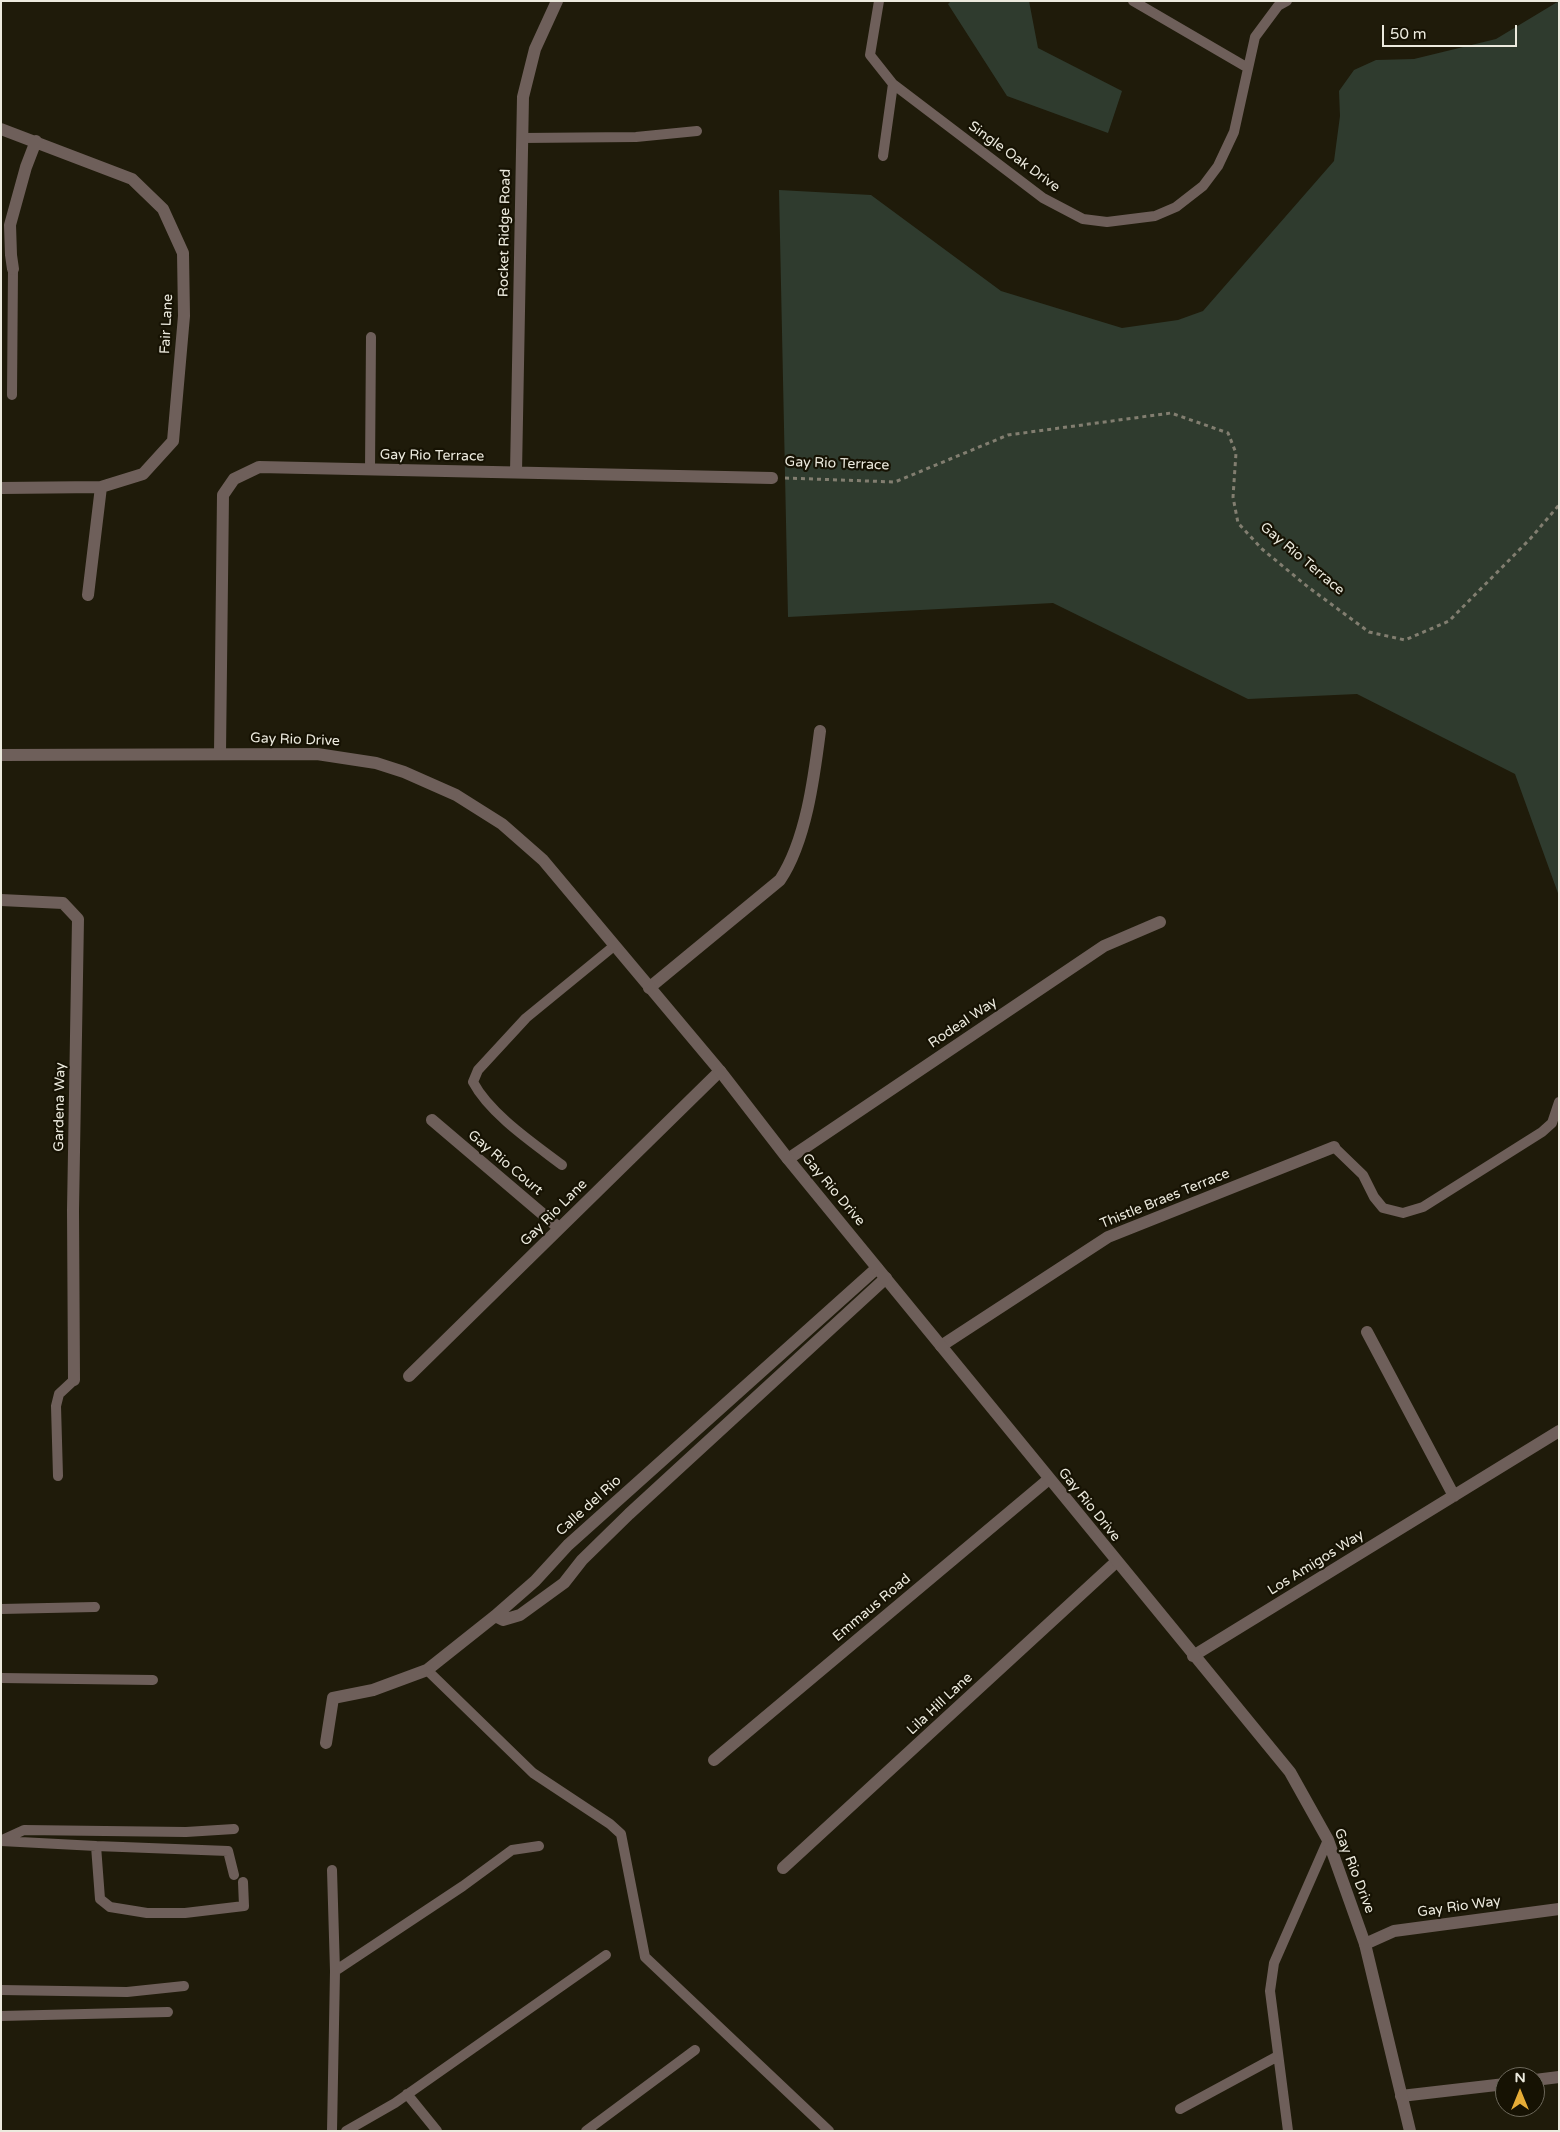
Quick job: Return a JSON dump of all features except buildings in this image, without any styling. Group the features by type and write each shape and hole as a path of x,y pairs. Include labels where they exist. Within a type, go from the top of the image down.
{"street":[{"name":"Rocket Ridge Road","path":"516,472 523,97 535,49 557,1"},
{"name":"Fair Lane","path":"1,129 132,179 163,209 183,253 184,316 173,441 142,474 101,487 1,488"},
{"path":"13,269 10,225 26,167 36,141"},
{"name":"Gay Rio Terrace","path":"220,753 223,495 234,479 259,468 772,478"},
{"path":"88,595 101,487"},
{"path":"649,988 780,880 789,866 812,794 820,731"},
{"name":"Gay Rio Drive","path":"1,755 287,752 346,758 404,772 440,787 480,809 543,860 720,1071 788,1159 1116,1562 1290,1772 1328,1840 1365,1944 1410,2131"},
{"name":"Gardena Way","path":"1,900 62,903 78,919 73,1210 74,1380"},
{"name":"Rodeal Way","path":"788,1159 1104,946 1160,922"},
{"name":"Gay Rio Lane","path":"409,1376 720,1071"},
{"name":"Gay Rio Court","path":"432,1120 559,1228"},
{"name":"Thistle Braes Terrace","path":"941,1346 1108,1237 1334,1147"},
{"path":"495,1616 504,1620 520,1616 564,1583 582,1560 629,1514 882,1273"},
{"name":"Calle del Rio","path":"326,1742 333,1698 374,1690 427,1670 495,1616 535,1580 568,1545 882,1273"},
{"path":"1367,1332 1454,1496"},
{"name":"Los Amigos Way","path":"1193,1656 1559,1431"},
{"name":"Emmaus Road","path":"714,1760 1049,1479"},
{"name":"Lila Hill Lane","path":"783,1868 1116,1562"},
{"name":"Gay Rio Way","path":"1365,1944 1394,1932 1559,1908"},
{"path":"1545,2079 1559,2077"},
{"path":"1401,2096 1495,2085"}],"lane":[{"name":"Single Oak Drive","path":"879,1 870,55 893,84 1043,198 1084,219 1107,222 1155,216 1176,207 1203,186 1218,166 1234,132 1255,37 1278,6 1287,1"},
{"path":"1133,1 1248,68"},
{"path":"883,156 893,84"},
{"path":"522,138 629,137 696,131"},
{"path":"12,394 13,269"},
{"path":"370,470 371,337"},
{"path":"562,1165 517,1131 479,1093 473,1082 478,1070 526,1018 614,946"},
{"path":"1334,1147 1363,1174 1374,1197 1383,1208 1403,1213 1423,1207 1542,1132 1552,1123 1559,1102"},
{"path":"58,1476 56,1406 59,1394 74,1380"},
{"path":"1,1609 95,1606"},
{"path":"427,1670 533,1773 610,1824 621,1834 645,1958 829,2131"},
{"path":"1,1678 153,1680"},
{"path":"1,1840 24,1830 186,1832 234,1829"},
{"path":"1,1840 228,1851 234,1875"},
{"path":"1288,2131 1270,1991 1274,1964 1328,1840"},
{"path":"96,1846 100,1899 110,1907 147,1913 185,1913 244,1906 243,1882"},
{"path":"335,1971 463,1886 512,1850 538,1846"},
{"path":"332,1870 335,1971 332,2131"},
{"path":"346,2131 407,2094 606,1955"},
{"path":"1,1990 127,1992 184,1986"},
{"path":"1,2016 168,2012"},
{"path":"586,2131 695,2050"},
{"path":"1180,2109 1278,2056"},
{"path":"407,2094 437,2131"}],"path":[{"name":"Gay Rio Terrace","path":"772,478 895,482 1008,435 1171,413 1228,432 1236,453 1233,497 1238,523 1262,549 1308,587 1369,632 1405,640 1449,622 1530,539 1559,505"}],"green space":[{"path":"951,1 1029,1 1038,48 1122,91 1108,133 1007,96 948,4"},
{"path":"1559,1 1559,896 1515,774 1357,694 1248,699 1053,603 788,617 779,190 871,195 1001,291 1122,328 1178,320 1203,311 1334,161 1340,116 1339,91 1354,70 1376,60 1414,59 1496,39"}]}
